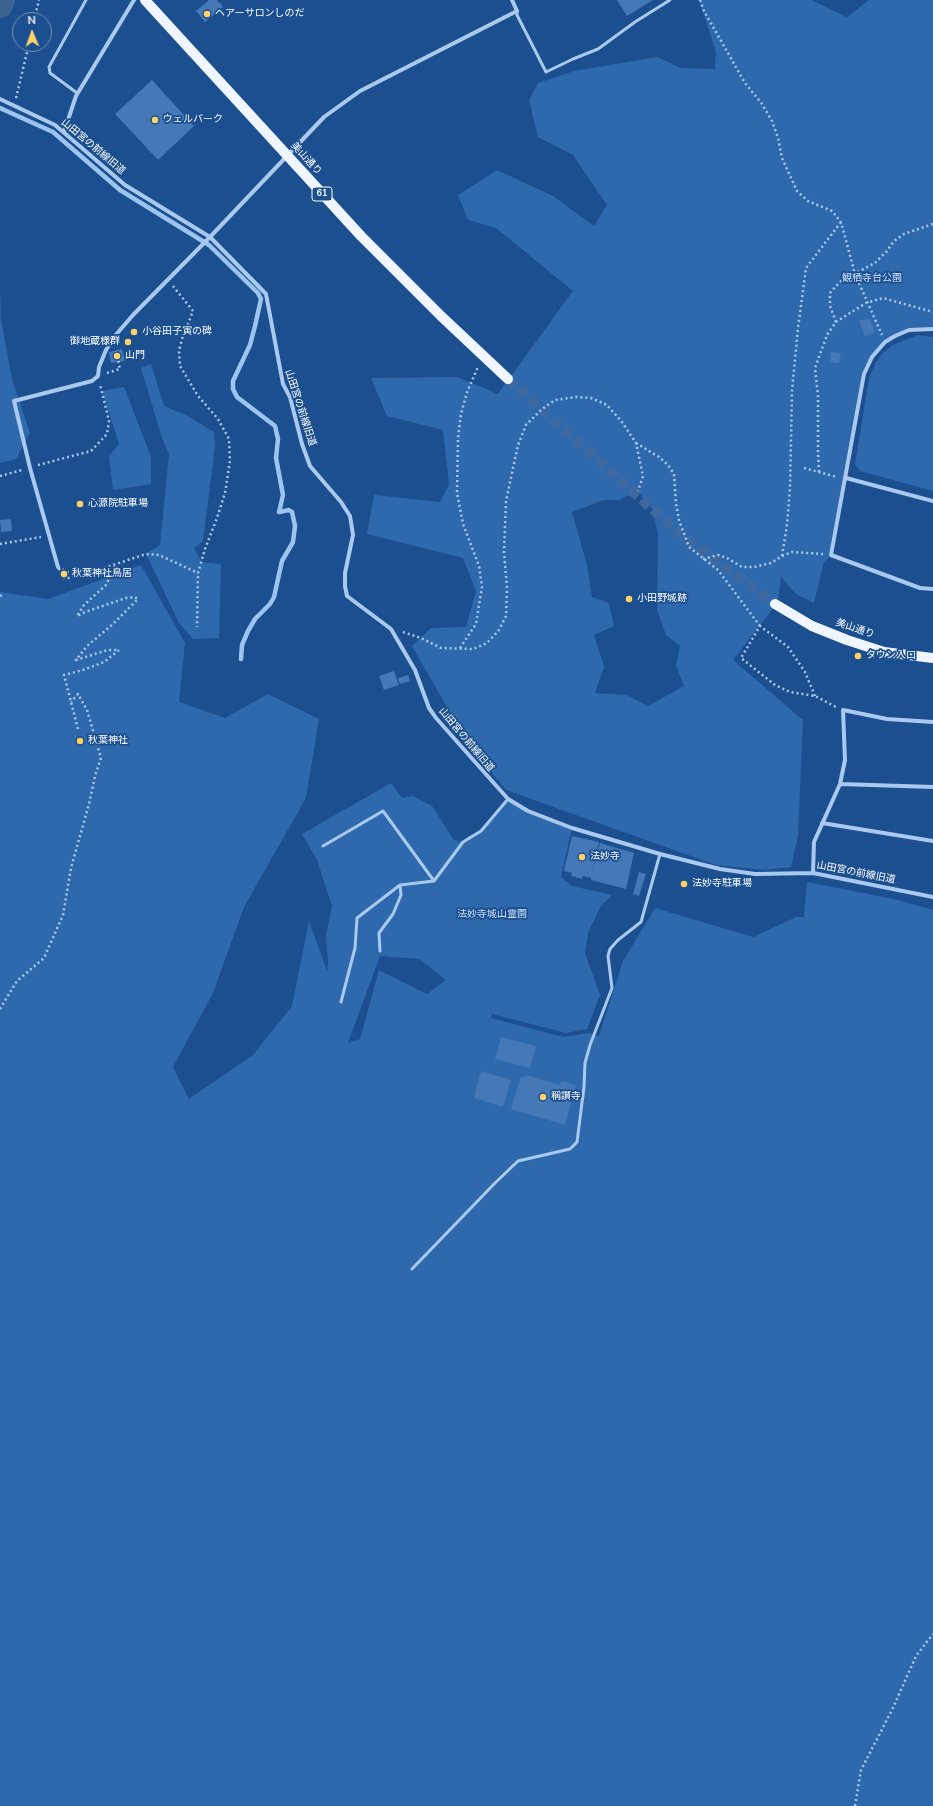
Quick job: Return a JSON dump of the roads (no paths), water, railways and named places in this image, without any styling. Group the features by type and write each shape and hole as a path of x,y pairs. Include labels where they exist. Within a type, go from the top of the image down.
{"main road":[{"name":"美山通り","path":"145,0 287,156 385,260 508,378"},
{"name":"美山通り","path":"775,604 812,626 847,640 884,652 933,658"}],"street":[{"path":"64,132 77,93 134,0"},
{"path":"58,567 48,536 14,401 92,381 98,376 99,367 106,350 114,337 133,315 209,239 324,117 360,91 517,10 512,0"},
{"name":"山田宮の前線旧道","path":"0,99 55,125 125,185 209,239 266,294 283,384 290,397 302,444 310,466 341,502 350,516 352,535 344,586 347,596 391,629 415,670 429,708 508,799 528,812 572,828 660,854 746,874 813,873 933,897"},
{"path":"933,329 909,330 885,342 872,357 864,374 831,555 920,588 933,589"},
{"path":"846,478 933,502"},
{"path":"813,873 814,842 840,784 844,760 843,710 886,718 933,722"},
{"path":"840,784 933,787"},
{"path":"822,823 933,841"}],"lane":[{"path":"77,93 50,73 49,67 86,0"},
{"path":"517,10 517,15 546,72 598,49 635,22 670,0"},
{"path":"341,1002 355,948 358,918 400,885 434,881 463,842 481,831 508,799"},
{"path":"323,846 383,810 434,881"},
{"path":"412,1269 518,1161 570,1149 577,1142 584,1087 585,1063 590,1044 612,988 608,956 610,949 618,940 641,922 660,854"},
{"path":"380,951 379,933 393,914 401,895 400,885"}],"waterway":[{"path":"0,5 2,0"},
{"path":"0,108 53,132 120,190 209,245 258,293 261,299 250,345 233,381 233,389 237,397 275,426 278,439 276,458 283,495 279,512 289,510 292,512 295,526 293,542 282,561 274,597 270,604 255,619 248,631 242,645 241,659"}],"tunnel":[{"path":"508,379 681,535 775,604"}],"place":[{"name":"ヘアーサロンしのだ","path":"207,14"},
{"name":"ウェルパーク","path":"155,120"},
{"name":"小谷田子寅の碑","path":"134,332"},
{"name":"御地蔵様群","path":"128,342"},
{"name":"山門","path":"117,356"},
{"name":"心源院駐車場","path":"80,504"},
{"name":"秋葉神社鳥居","path":"64,574"},
{"name":"小田野城跡","path":"629,599"},
{"name":"タウン入口","path":"858,656"},
{"name":"秋葉神社","path":"80,741"},
{"name":"法妙寺","path":"582,857"},
{"name":"法妙寺駐車場","path":"684,884"},
{"name":"稱讃寺","path":"543,1097"}],"park label":[{"name":"観栖寺台公園","path":"872,279"},
{"name":"法妙寺城山霊園","path":"492,915"}]}
